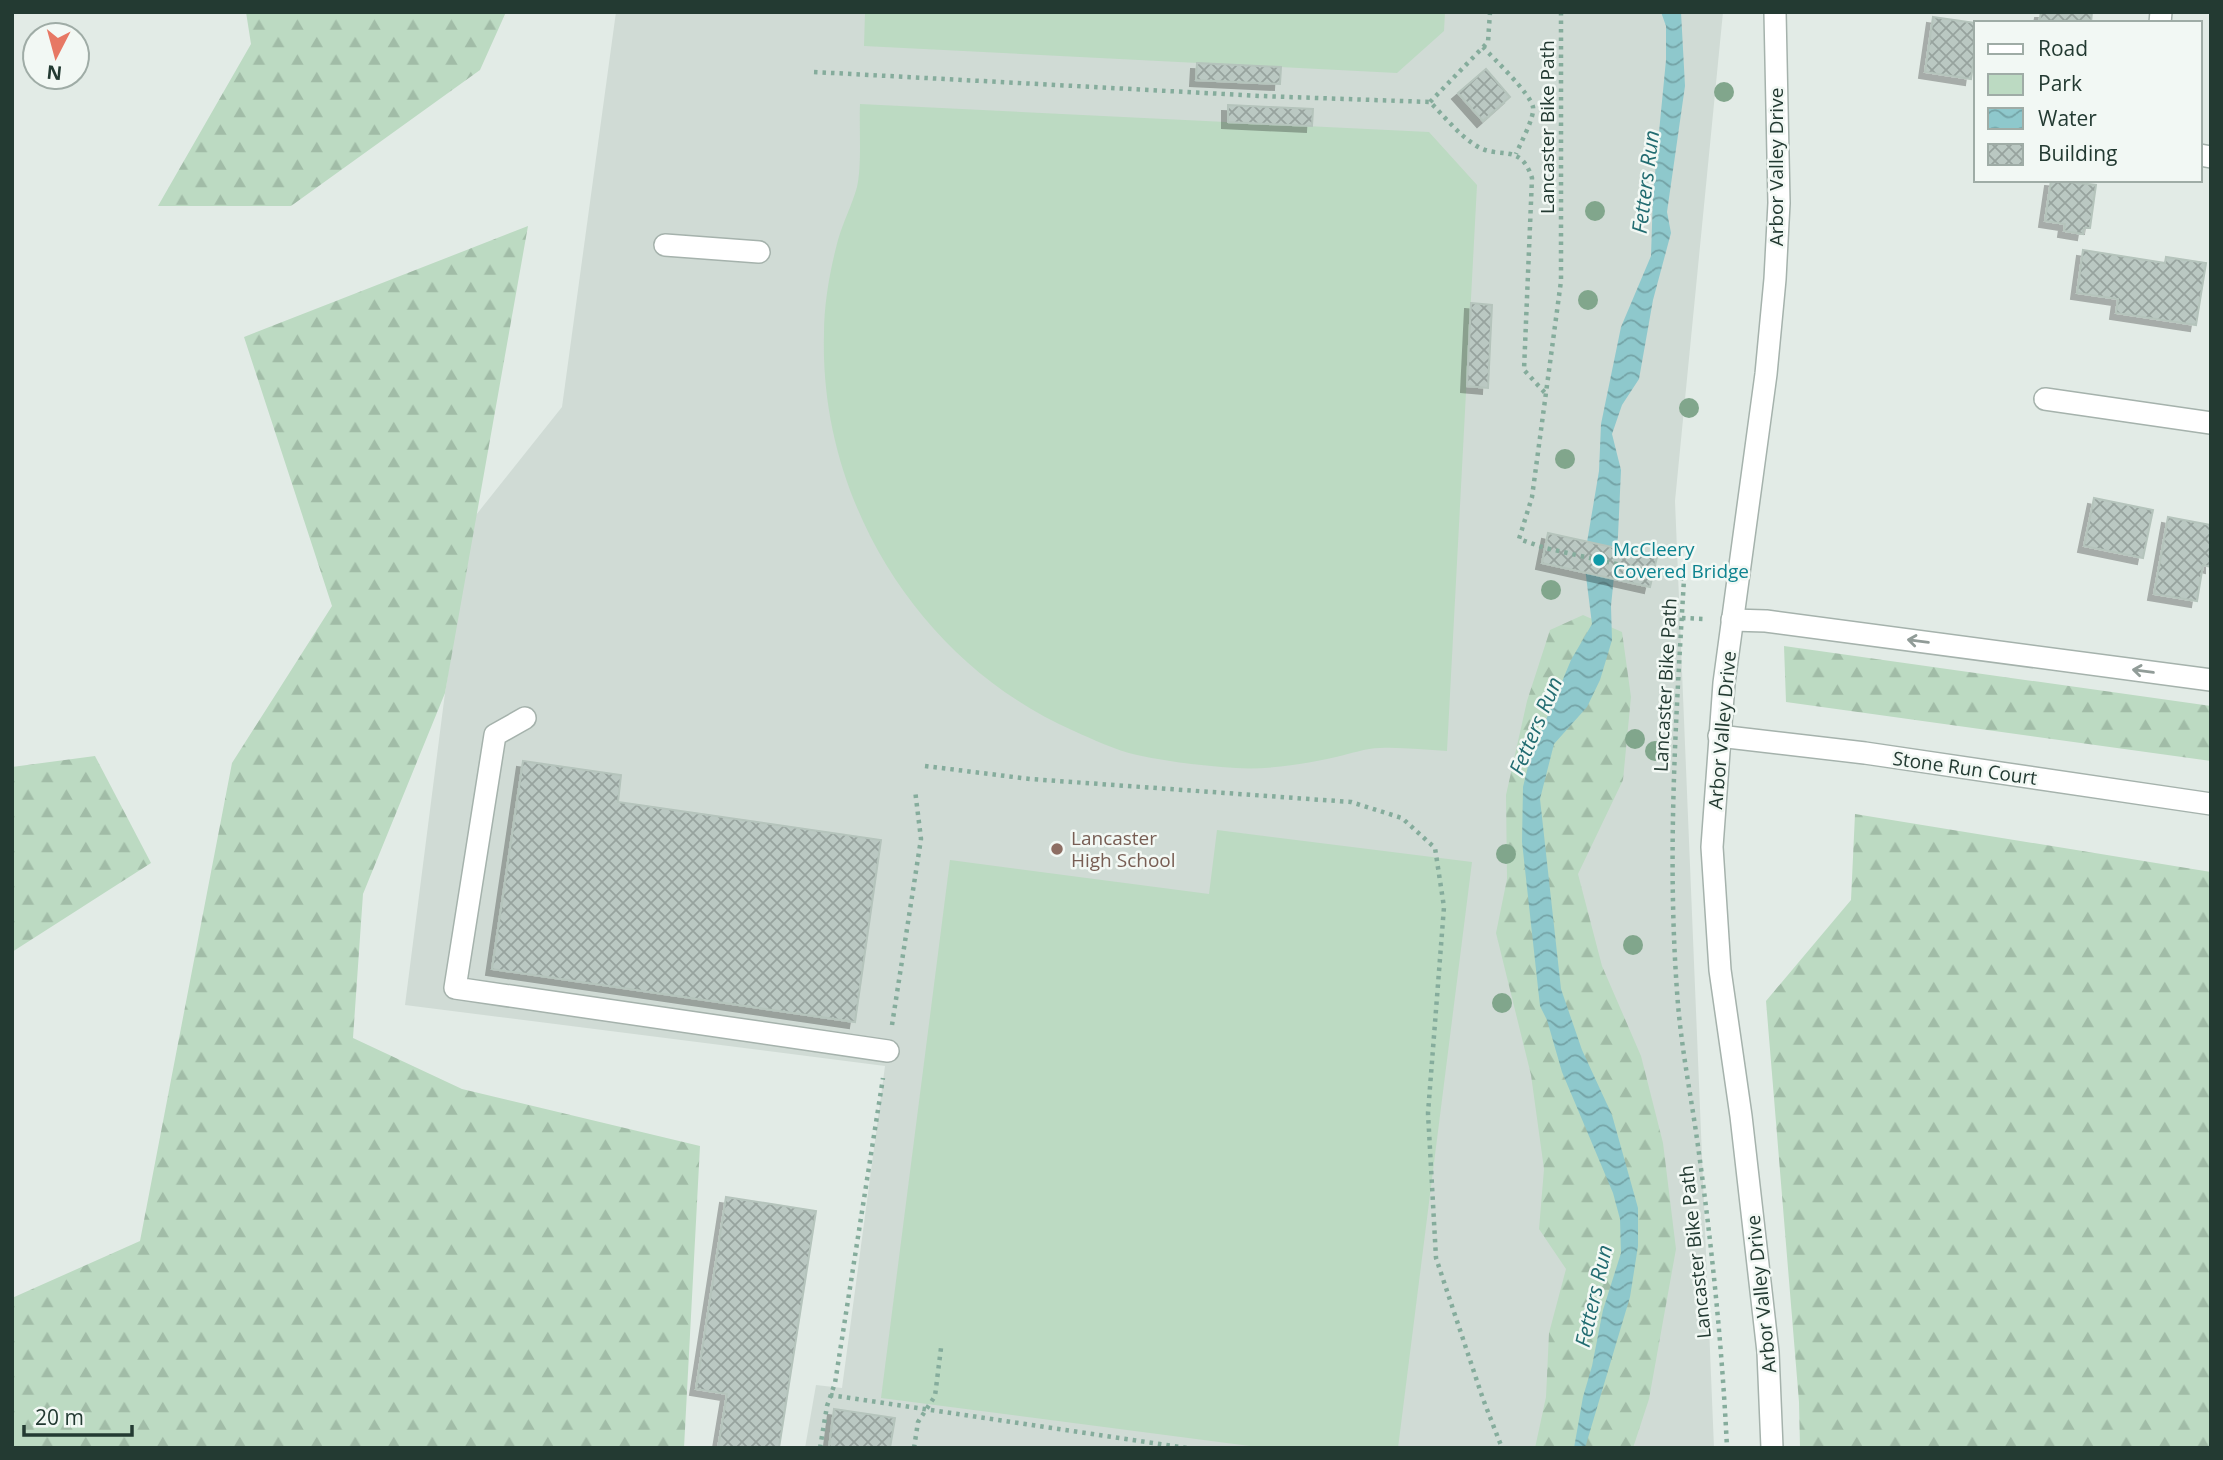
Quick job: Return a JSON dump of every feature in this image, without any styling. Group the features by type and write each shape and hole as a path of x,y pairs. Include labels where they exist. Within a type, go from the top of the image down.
{"street":[{"name":"Arbor Valley Drive","path":"1772,1448 1768,1352 1720,970 1712,846 1719,736 1766,374 1775,279 1779,203 1775,12"},
{"path":"665,245 759,252"},
{"path":"2045,399 2211,423"},
{"path":"1732,620 1766,621 2211,680"},
{"path":"525,718 495,735 455,988 888,1051"},
{"name":"Stone Run Court","path":"1719,736 1878,755 2211,804"}],"path":[{"path":"1430,102 1488,42 1490,12"},
{"name":"Lancaster Bike Path","path":"1561,12 1561,281 1532,497 1519,539 1545,548 1684,579 1675,720 1676,989 1715,1296 1727,1448"},
{"path":"1483,47 1527,95 1533,107 1516,154"},
{"path":"814,72 1261,96 1430,102 1473,144 1484,149 1516,154 1528,167 1532,178 1524,370 1546,395"},
{"path":"925,765 1030,779 1351,803 1402,818 1435,848 1444,907 1428,1113 1436,1258 1502,1448"},
{"path":"820,1448 830,1395 835,1383 921,839 915,790"},
{"path":"914,1448 918,1422 936,1396 940,1348"},
{"path":"830,1395 1187,1448"}],"shaded area":[{"name":"Lancaster High School","path":"616,12 1723,12 1675,501 1714,1448 805,1448 816,1385 842,1388 885,1066 405,1005 445,693 472,520 562,407"}],"green space":[{"path":"246,12 506,12 480,70 291,206 158,206 251,44"},
{"path":"865,12 1445,12 1444,31 1397,73 864,46"},
{"path":"860,104 1429,132 1477,185 1447,751 1375,748 1299,764 1249,768 1186,763 1137,755 1074,731 1019,702 970,664 926,620 890,570 861,516 839,457 827,397 824,334 826,299 838,240 859,178"},
{"path":"528,226 445,693 363,894 353,1038 462,1089 700,1146 684,1448 12,1448 12,1298 140,1241 232,763 332,606 244,337"},
{"path":"1583,615 1622,632 1631,697 1623,780 1578,874 1602,966 1641,1056 1663,1143 1676,1249 1649,1399 1633,1448 1535,1448 1546,1397 1549,1333 1566,1269 1539,1229 1544,1169 1531,1075 1496,933 1507,879 1506,795 1527,701 1550,630"},
{"path":"1784,646 2211,706 2211,761 1786,702"},
{"path":"95,756 151,863 12,952 12,767"},
{"path":"1855,814 2211,872 2211,1448 1800,1448 1799,1402 1766,1001 1851,900"},
{"path":"1217,830 1472,862 1398,1448 1265,1448 881,1398 950,860 1209,894"}],"water":[{"path":"1661,12 1681,12 1685,86 1667,212 1671,233 1653,300 1639,379 1622,405 1612,434 1621,470 1611,606 1612,640 1600,680 1587,707 1554,744 1540,799 1561,989 1582,1050 1612,1115 1638,1208 1638,1246 1630,1297 1585,1448 1574,1448 1603,1310 1621,1253 1620,1219 1613,1193 1562,1072 1547,1020 1540,1006 1522,842 1523,787 1530,758 1571,660 1592,624 1584,560 1599,471 1601,424 1621,327 1651,256 1653,194 1666,60 1666,26"}],"building":[{"path":"2041,12 2092,12 2091,21 2039,21"},
{"path":"1933,17 1974,23 1971,79 1925,72"},
{"path":"1197,63 1281,67 1280,84 1196,80"},
{"path":"1486,69 1510,97 1483,121 1458,93"},
{"path":"1228,105 1313,109 1312,126 1228,122"},
{"path":"2051,182 2096,185 2090,228 2084,228 2083,234 2064,231 2065,224 2045,221"},
{"path":"2083,250 2165,263 2166,257 2206,263 2196,325 2116,313 2118,299 2077,293"},
{"path":"1471,303 1492,305 1488,388 1467,386"},
{"path":"2094,498 2153,510 2143,558 2084,546"},
{"path":"2168,517 2211,525 2211,567 2203,565 2197,601 2154,594"},
{"name":"McCleery Covered Bridge","path":"1548,533 1657,557 1650,587 1542,563"},
{"path":"523,761 621,775 618,802 881,840 855,1022 492,969"},
{"path":"726,1197 816,1211 779,1448 718,1448 727,1394 696,1389"},
{"path":"834,1409 895,1418 890,1448 829,1448"}],"place":[{"name":"McCleery Covered Bridge","path":"1599,560"},
{"name":"Lancaster High School","path":"1057,849"}],"water label":[{"name":"Fetters Run","path":"1646,182"},
{"name":"Fetters Run","path":"1536,726"},
{"name":"Fetters Run","path":"1594,1296"}]}
